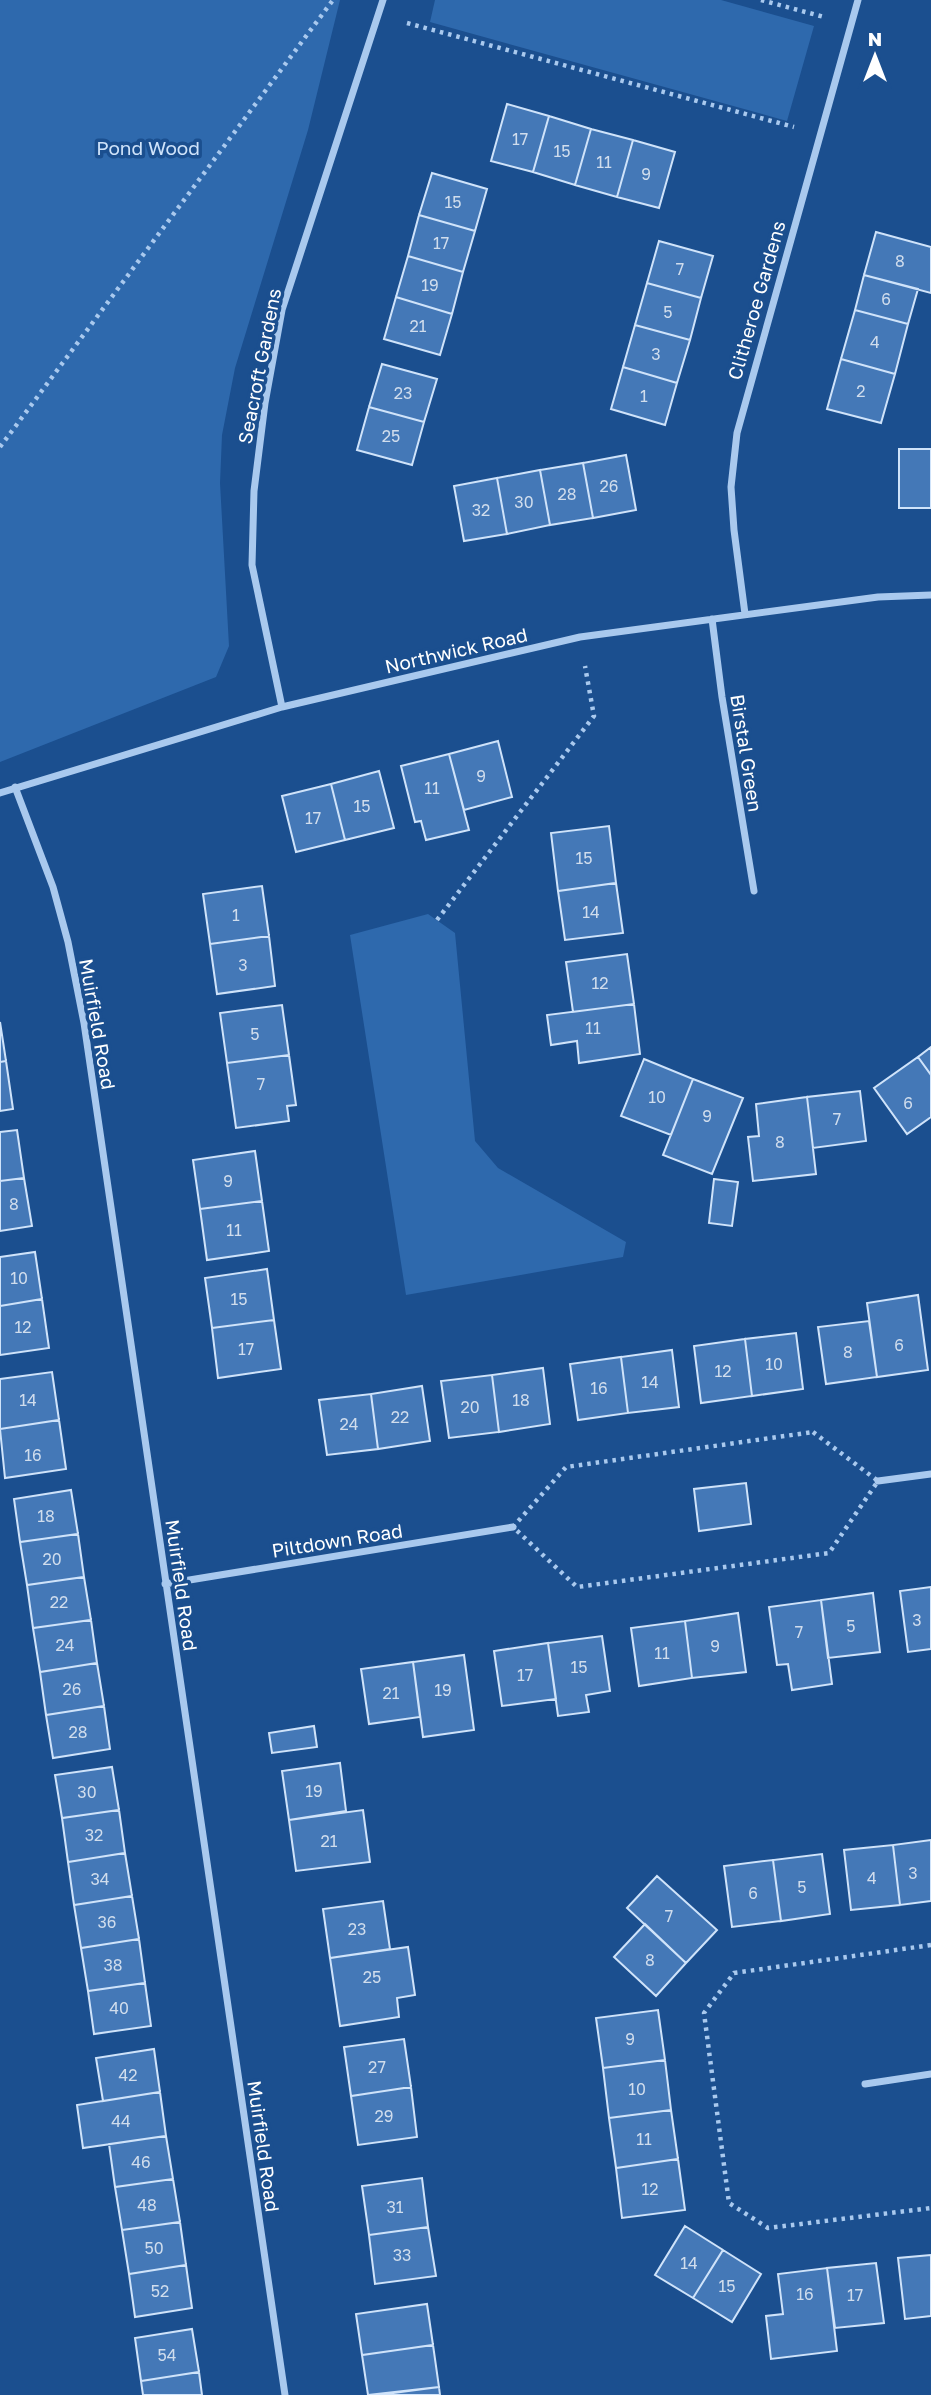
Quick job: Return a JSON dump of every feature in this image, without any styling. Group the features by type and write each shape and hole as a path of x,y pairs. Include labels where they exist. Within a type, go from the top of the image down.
{"street":[{"name":"Seacroft Gardens","path":"282,707 252,565 254,491 265,403 282,310 383,0"},
{"name":"Clitheroe Gardens","path":"745,614 730,487 732,465 745,398 858,0"},
{"name":"Northwick Road","path":"0,793 282,707 580,637 878,597 931,595"},
{"name":"Birstal Green","path":"712,619 754,891"},
{"name":"Muirfield Road","path":"15,787 53,887 82,1009 285,2395"},
{"path":"878,1481 931,1474"},
{"name":"Piltdown Road","path":"165,1584 513,1527"},
{"path":"865,2084 931,2074"}],"path":[{"path":"0,447 333,0"},
{"path":"761,0 852,25"},
{"path":"379,16 779,123 818,137"},
{"path":"437,920 594,716 580,637"},
{"path":"813,1432 878,1481 830,1553 577,1587 513,1527 566,1467 813,1432"},
{"path":"931,1945 734,1973 704,2013 729,2203 768,2228 931,2208"}],"green space":[{"name":"Pond Wood","path":"0,0 340,0 308,130 235,368 222,435 220,483 229,646 216,677 0,762"},
{"path":"435,0 721,0 814,26 787,121 430,22"},
{"path":"428,914 455,933 475,1141 498,1168 626,1242 623,1257 406,1295 350,935"}],"building":[{"path":"507,104 549,116 533,172 491,161"},
{"path":"549,116 591,129 575,185 533,172"},
{"path":"591,129 633,140 617,197 575,185"},
{"path":"633,140 675,152 659,208 617,197"},
{"path":"432,173 487,189 475,231 419,215"},
{"path":"419,215 475,231 463,272 408,256"},
{"path":"876,232 931,247 931,293 864,275"},
{"path":"659,241 713,256 701,298 647,283"},
{"path":"408,256 463,272 452,314 396,297"},
{"path":"864,275 918,289 908,324 855,310"},
{"path":"647,283 701,298 690,340 635,325"},
{"path":"396,297 452,314 440,355 384,339"},
{"path":"855,310 908,324 895,374 841,359"},
{"path":"635,325 690,340 677,383 623,367"},
{"path":"841,359 895,374 881,423 827,409"},
{"path":"382,364 437,379 424,422 369,407"},
{"path":"623,367 677,383 665,425 611,409"},
{"path":"369,407 424,422 412,465 357,450"},
{"path":"899,449 931,449 931,508 899,508"},
{"path":"626,455 636,510 593,518 583,463"},
{"path":"583,463 593,518 550,525 540,470"},
{"path":"540,470 550,525 507,534 497,478"},
{"path":"497,478 507,534 464,541 454,486"},
{"path":"498,741 512,797 464,810 449,754"},
{"path":"449,754 469,830 426,840 421,821 415,822 401,766"},
{"path":"379,771 394,828 345,840 331,784"},
{"path":"331,784 345,840 296,852 282,796"},
{"path":"609,826 616,883 558,891 551,833"},
{"path":"616,883 623,933 565,940 558,891"},
{"path":"262,886 269,936 210,944 203,894"},
{"path":"269,936 275,986 217,994 210,944"},
{"path":"627,954 634,1004 573,1012 566,962"},
{"path":"634,1004 640,1054 579,1063 577,1041 551,1045 547,1015"},
{"path":"282,1005 289,1055 227,1063 220,1013"},
{"path":"0,1022 6,1061 0,1062"},
{"path":"931,1047 931,1075 918,1057"},
{"path":"289,1055 296,1105 287,1106 289,1121 236,1128 227,1063"},
{"path":"918,1057 931,1075 931,1117 907,1134 874,1088"},
{"path":"644,1059 693,1079 671,1135 621,1116"},
{"path":"6,1061 13,1109 0,1111 0,1062"},
{"path":"693,1079 743,1098 712,1174 663,1155"},
{"path":"860,1091 866,1141 813,1148 807,1097"},
{"path":"807,1097 816,1174 753,1181 748,1137 759,1136 756,1104"},
{"path":"17,1130 24,1178 0,1181 0,1132"},
{"path":"255,1151 262,1201 200,1209 193,1160"},
{"path":"24,1178 32,1226 0,1231 0,1181"},
{"path":"714,1179 738,1182 732,1226 709,1223"},
{"path":"262,1201 269,1251 207,1260 200,1209"},
{"path":"35,1252 42,1299 0,1306 0,1257"},
{"path":"267,1269 274,1320 212,1328 205,1278"},
{"path":"918,1295 928,1370 877,1377 867,1303"},
{"path":"42,1299 49,1348 0,1355 0,1306"},
{"path":"274,1320 281,1369 218,1378 212,1328"},
{"path":"869,1321 877,1377 826,1384 818,1327"},
{"path":"796,1333 803,1389 752,1396 745,1339"},
{"path":"745,1339 752,1396 701,1403 694,1346"},
{"path":"672,1350 679,1407 628,1413 621,1357"},
{"path":"621,1357 628,1413 578,1420 570,1364"},
{"path":"543,1368 550,1424 499,1432 492,1375"},
{"path":"52,1372 59,1420 0,1429 0,1379"},
{"path":"492,1375 499,1432 449,1438 441,1381"},
{"path":"422,1386 430,1441 378,1449 371,1394"},
{"path":"371,1394 378,1449 327,1455 319,1400"},
{"path":"59,1420 66,1469 5,1478 0,1429"},
{"path":"746,1483 751,1524 699,1531 694,1489"},
{"path":"71,1490 78,1534 20,1542 14,1499"},
{"path":"78,1534 84,1577 27,1585 20,1542"},
{"path":"84,1577 91,1620 33,1628 27,1585"},
{"path":"931,1587 931,1649 908,1652 900,1591"},
{"path":"873,1593 880,1652 828,1658 821,1600"},
{"path":"821,1600 832,1684 792,1690 788,1664 777,1665 769,1607"},
{"path":"738,1613 746,1672 692,1678 685,1621"},
{"path":"91,1620 97,1663 40,1672 33,1628"},
{"path":"685,1621 692,1678 639,1686 631,1628"},
{"path":"602,1636 610,1691 586,1695 589,1712 558,1716 548,1643"},
{"path":"548,1643 556,1699 502,1706 494,1651"},
{"path":"464,1655 474,1730 423,1737 413,1662"},
{"path":"413,1662 420,1717 369,1724 361,1669"},
{"path":"97,1663 104,1706 46,1715 40,1672"},
{"path":"104,1706 110,1749 53,1758 46,1715"},
{"path":"314,1726 317,1747 272,1753 269,1733"},
{"path":"340,1763 346,1811 289,1820 282,1771"},
{"path":"112,1767 119,1810 62,1818 55,1775"},
{"path":"119,1810 125,1853 68,1862 62,1818"},
{"path":"363,1810 370,1862 296,1871 289,1820"},
{"path":"931,1840 931,1901 900,1905 893,1845"},
{"path":"893,1845 900,1905 851,1910 844,1850"},
{"path":"125,1853 132,1896 74,1905 68,1862"},
{"path":"822,1854 830,1914 781,1921 773,1860"},
{"path":"773,1860 781,1921 732,1927 724,1866"},
{"path":"657,1876 717,1930 686,1963 627,1908"},
{"path":"132,1896 139,1939 81,1948 74,1905"},
{"path":"383,1901 390,1949 330,1958 323,1909"},
{"path":"645,1924 686,1963 656,1996 614,1957"},
{"path":"139,1939 145,1983 88,1991 81,1948"},
{"path":"408,1947 415,1995 397,1998 399,2017 340,2026 330,1958"},
{"path":"145,1983 151,2026 94,2034 88,1991"},
{"path":"658,2010 665,2060 603,2068 596,2018"},
{"path":"404,2039 411,2087 351,2096 344,2047"},
{"path":"154,2049 160,2092 103,2101 96,2058"},
{"path":"665,2060 671,2110 609,2118 603,2068"},
{"path":"411,2087 417,2137 358,2145 351,2096"},
{"path":"160,2092 166,2136 83,2148 77,2105"},
{"path":"671,2110 678,2159 616,2168 609,2118"},
{"path":"166,2136 173,2179 115,2187 109,2144"},
{"path":"678,2159 685,2210 622,2218 616,2168"},
{"path":"422,2178 428,2227 369,2235 362,2186"},
{"path":"173,2179 180,2222 122,2230 115,2187"},
{"path":"180,2222 186,2265 129,2274 122,2230"},
{"path":"685,2226 723,2250 693,2298 655,2275"},
{"path":"428,2227 436,2276 375,2284 369,2235"},
{"path":"723,2250 761,2274 732,2322 693,2298"},
{"path":"931,2255 931,2316 905,2319 898,2258"},
{"path":"876,2263 884,2323 835,2328 827,2268"},
{"path":"186,2265 192,2308 135,2317 129,2274"},
{"path":"827,2268 837,2351 771,2359 766,2316 783,2314 778,2274"},
{"path":"427,2304 433,2345 362,2355 356,2314"},
{"path":"192,2329 199,2372 141,2381 135,2338"},
{"path":"433,2345 439,2387 368,2395 362,2355"},
{"path":"199,2372 202,2395 143,2395 141,2381"},
{"path":"439,2387 440,2395 378,2395"}]}
